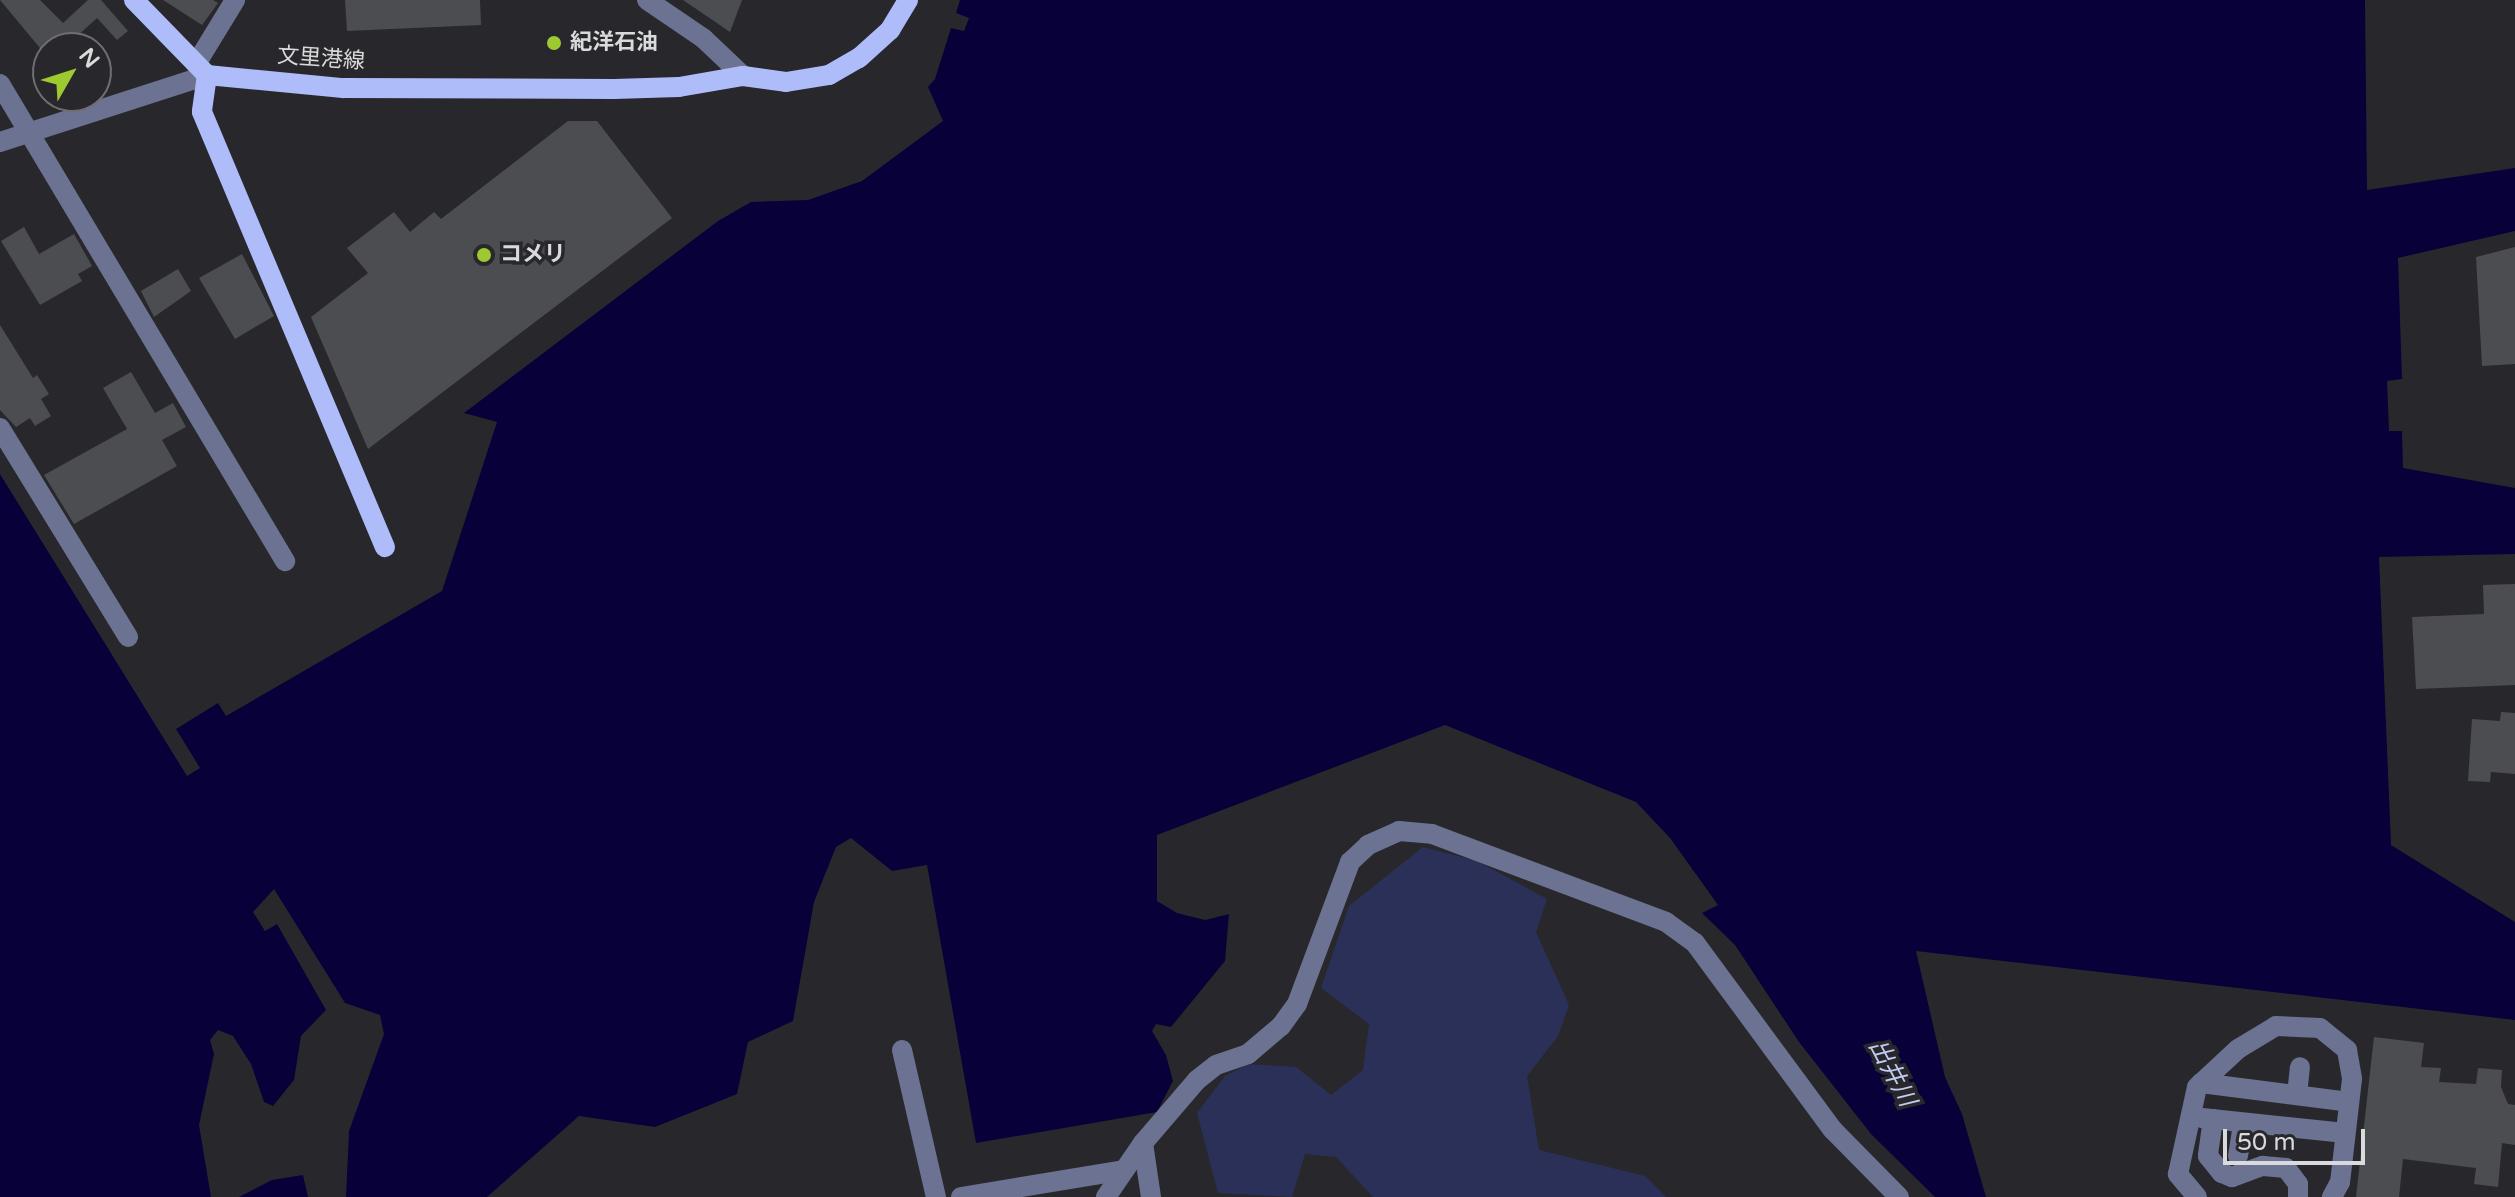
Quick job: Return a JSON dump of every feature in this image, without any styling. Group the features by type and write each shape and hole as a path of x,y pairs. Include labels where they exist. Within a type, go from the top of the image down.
{"main road":[{"path":"134,0 201,69 202,112 385,547"},
{"name":"文里港線","path":"201,69 343,88 614,89 679,87 743,76 786,82 829,75 859,58 890,30 908,0"}],"street":[{"path":"0,142 201,69 235,0"},
{"path":"647,0 703,38 743,76"},
{"path":"0,84 285,561"},
{"path":"0,428 128,637"},
{"path":"1106,1197 1143,1143 1197,1080 1216,1065 1248,1054 1281,1026 1297,1004 1350,862 1368,845 1399,831 1432,834 1676,929 1695,943 1732,989 1833,1130 1899,1197"},
{"path":"2173,1197 2188,1117 2201,1083 2238,1049 2276,1026 2320,1028 2347,1050 2352,1065 2340,1182 2332,1197"},
{"path":"902,1050 936,1197"},
{"path":"2297,1095 2300,1067"},
{"path":"2201,1083 2349,1102"},
{"path":"2188,1117 2345,1133"},
{"path":"2213,1119 2208,1156 2222,1173 2232,1177 2263,1166 2286,1168 2298,1184 2298,1197"},
{"path":"2238,1156 2243,1123"},
{"path":"1143,1143 1151,1197"},
{"path":"961,1197 1124,1170"},
{"path":"2178,1174 2197,1197"}],"shaded area":[{"path":"1423,847 1477,861 1547,899 1536,932 1569,1005 1558,1036 1527,1076 1539,1150 1645,1176 1666,1197 1373,1197 1336,1157 1305,1154 1292,1197 1218,1193 1197,1113 1225,1076 1248,1064 1296,1067 1331,1095 1363,1070 1369,1024 1321,988 1349,906"}],"water":[{"name":"出井川","path":"960,0 2365,0 2367,190 2515,168 2515,231 2398,258 2402,379 2387,381 2389,431 2402,431 2403,468 2515,488 2515,554 2379,557 2391,845 2515,922 2515,1020 1916,951 1945,1077 1962,1114 1986,1197 1935,1197 1871,1134 1799,1042 1735,945 1702,913 1718,905 1670,838 1636,802 1445,725 1157,835 1157,901 1177,913 1205,920 1229,914 1225,961 1171,1027 1156,1024 1152,1031 1166,1055 1173,1081 1157,1112 976,1143 927,865 892,871 851,838 836,847 814,902 793,1021 748,1042 737,1094 655,1127 579,1116 487,1197 346,1197 349,1131 384,1034 380,1015 345,1003 274,889 253,912 265,931 277,924 326,1010 301,1036 294,1080 273,1106 264,1102 251,1064 233,1036 218,1030 210,1040 214,1054 199,1125 211,1197 0,1197 0,474 187,776 200,768 176,729 218,703 226,716 442,591 497,422 464,413 718,221 751,202 808,200 862,181 943,121 928,87 935,79 951,28 964,31 969,18 956,13"},
{"path":"303,1175 308,1197 239,1197 272,1180"}],"building":[{"path":"0,0 40,0 63,23 88,0 101,0 128,31 117,40 97,18 82,32 32,32 32,38"},
{"path":"163,0 213,0 218,3 202,25"},
{"path":"345,0 480,0 481,25 347,31"},
{"path":"683,0 742,0 730,32"},
{"path":"568,121 597,121 672,218 368,449 311,317 368,273 347,248 394,212 410,232 434,212 441,219"},
{"path":"24,227 39,254 74,234 92,266 78,274 82,281 40,305 1,241"},
{"path":"2515,247 2515,364 2482,366 2476,257"},
{"path":"242,254 274,316 235,339 199,278"},
{"path":"178,269 191,291 154,317 141,291"},
{"path":"0,325 33,378 37,375 49,394 41,399 51,416 35,426 30,418 16,427 0,410"},
{"path":"131,372 155,413 173,403 186,427 162,440 177,466 74,524 44,475 127,429 103,388"},
{"path":"2515,584 2515,685 2416,689 2412,617 2484,614 2483,585"},
{"path":"2501,712 2515,713 2515,774 2491,772 2490,782 2468,781 2472,719 2500,721"},
{"path":"2374,1037 2424,1043 2421,1067 2441,1068 2439,1082 2476,1084 2478,1068 2502,1070 2501,1087 2508,1104 2515,1105 2515,1145 2502,1143 2498,1187 2474,1184 2476,1168 2403,1159 2399,1197 2356,1197"}],"place":[{"name":"紀洋石油","path":"554,43"},
{"name":"コメリ","path":"484,255"}]}
